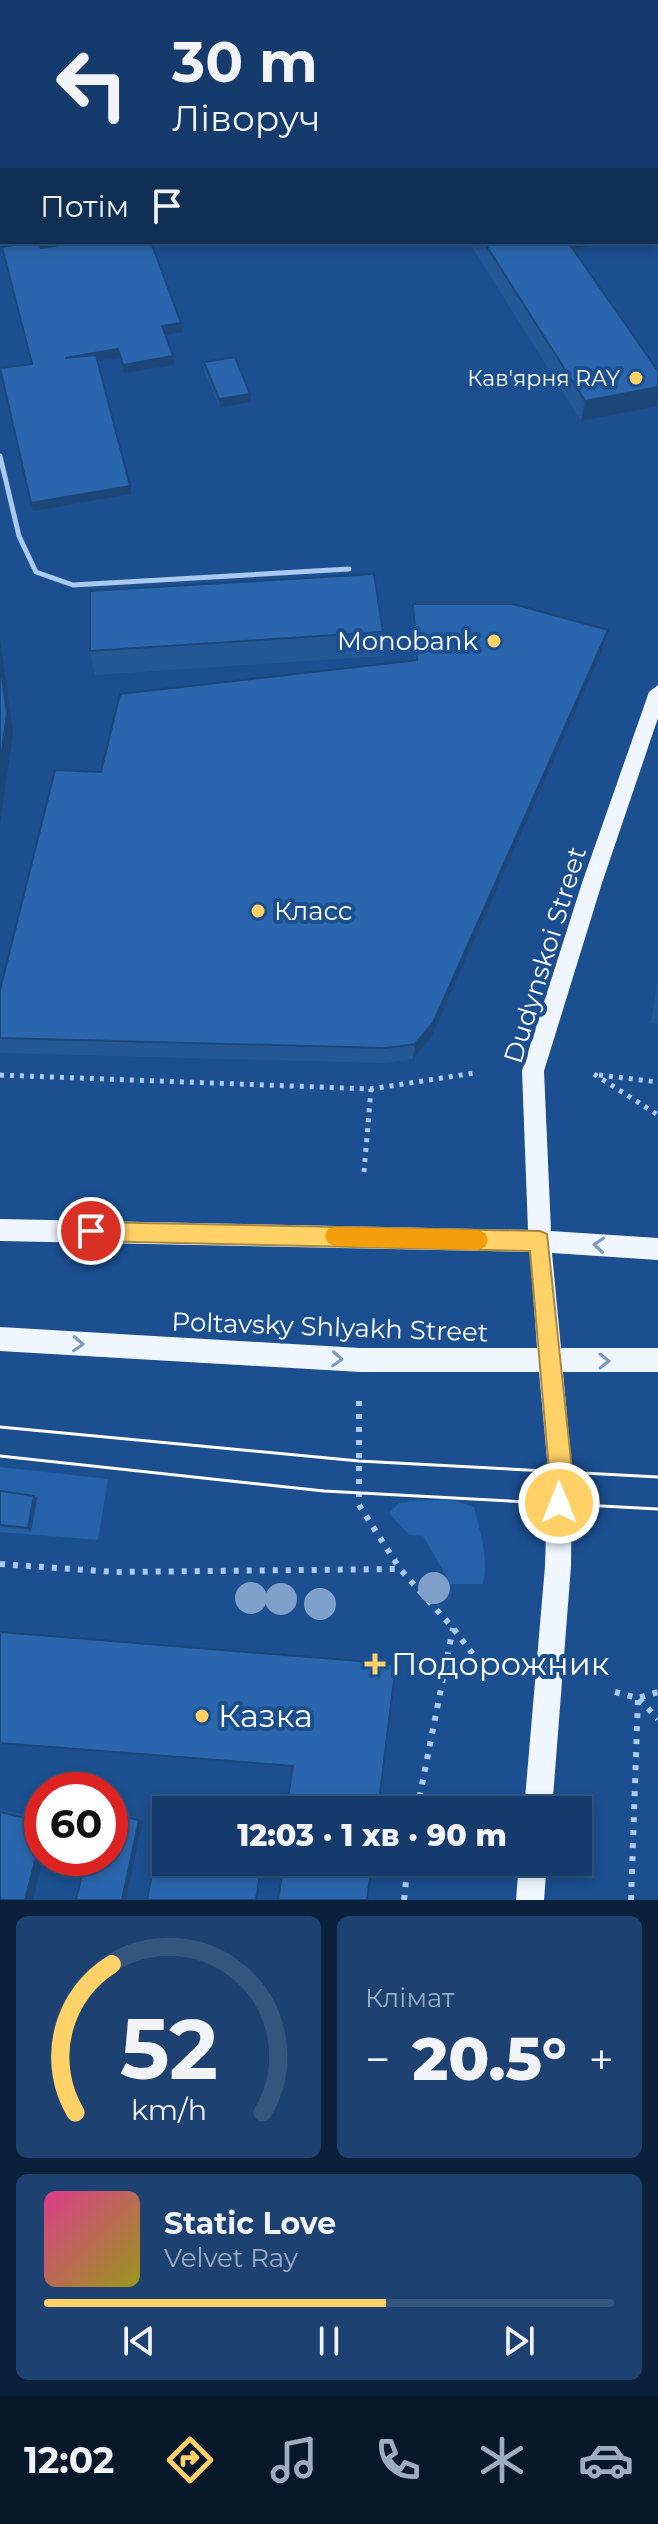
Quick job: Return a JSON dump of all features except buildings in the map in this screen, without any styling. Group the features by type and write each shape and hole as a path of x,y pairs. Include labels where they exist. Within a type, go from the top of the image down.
{"main road":[{"name":"Dudynskoi Street","path":"539,1796 558,1566 560,1470 540,1241 533,1071 592,883 658,692"},
{"path":"0,1230 540,1241 658,1249"},
{"name":"Poltavsky Shlyakh Street","path":"0,1339 360,1360 658,1360"},
{"path":"530,1900 532,1876"}],"lane":[{"path":"0,456 19,536 36,572 73,585 349,569"}],"path":[{"path":"0,1075 371,1089 474,1073"},
{"path":"658,1082 594,1074 658,1115"},
{"path":"364,1172 371,1089"},
{"path":"359,1401 359,1505 400,1569 453,1628 481,1665"},
{"path":"0,1564 115,1572 400,1569"},
{"path":"420,1796 453,1628"},
{"path":"615,1692 638,1698 658,1692"},
{"path":"638,1698 658,1719"},
{"path":"631,1900 638,1698"},
{"path":"404,1900 407,1876"}],"shaded area":[{"path":"0,1467 108,1479 98,1540 0,1532"},
{"path":"453,1500 474,1507 484,1555 483,1584 451,1584 423,1536 409,1535 389,1513 399,1503"}],"tram line":[{"path":"0,1427 359,1461 658,1477"},
{"path":"0,1456 324,1491 658,1509"}],"slow traffic":[{"path":"335,1236 478,1240"}],"place":[{"name":"Кав'ярня RAY","path":"636,378"},
{"name":"Monobank","path":"494,641"},
{"name":"Класс","path":"258,911"},
{"name":"Подорожник","path":"375,1664"},
{"name":"Казка","path":"202,1716"}],"route":[{"path":"91,1231 540,1241 560,1470 559,1503"}]}
